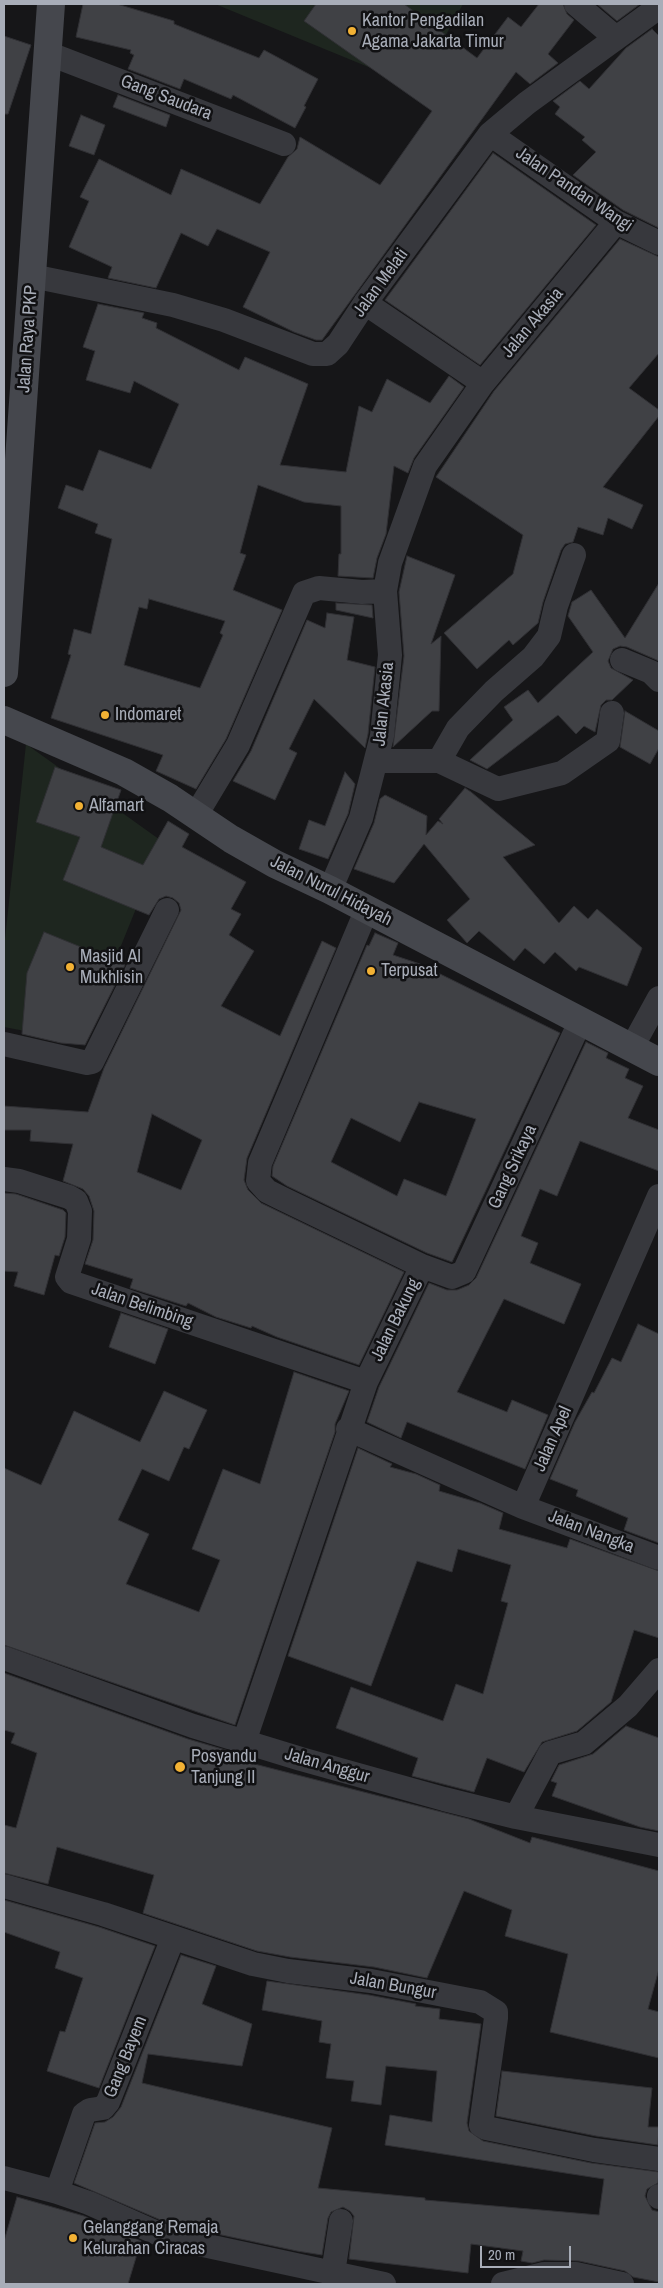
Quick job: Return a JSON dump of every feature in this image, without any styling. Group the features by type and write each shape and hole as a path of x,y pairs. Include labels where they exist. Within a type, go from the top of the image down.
{"street":[{"name":"Jalan Raya PKP","path":"4,673 51,4"},
{"path":"576,4 616,38"},
{"name":"Jalan Melati","path":"32,276 173,305 224,320 322,356 333,351 365,303 490,134 527,103 659,7"},
{"name":"Gang Saudara","path":"47,53 284,144"},
{"name":"Jalan Pandan Wangi","path":"490,134 616,222 659,243"},
{"name":"Jalan Akasia","path":"330,890 361,818 382,736 390,656 385,591 390,563 425,466 483,383 616,222"},
{"path":"365,303 483,383"},
{"path":"440,761 458,728 494,691 533,657 549,636 556,606 574,555"},
{"path":"196,815 238,745 304,593 319,588 362,592 385,591"},
{"path":"622,660 651,672 659,680"},
{"path":"376,761 440,761 498,789 562,773 608,741 612,713"},
{"name":"Jalan Nurul Hidayah","path":"4,720 124,772 196,815 231,839 275,864 367,909 659,1062"},
{"name":"Jalan Bakung","path":"244,1742 348,1429 366,1382 422,1266 267,1191 258,1181 260,1163 367,909"},
{"path":"4,1044 87,1063 92,1062 167,910"},
{"path":"631,1048 659,998"},
{"name":"Gang Srikaya","path":"422,1266 452,1277 464,1272 580,1022"},
{"name":"Jalan Belimbing","path":"4,1178 19,1180 69,1197 76,1202 80,1210 79,1239 67,1277 71,1282 366,1382"},
{"name":"Jalan Apel","path":"523,1507 659,1196"},
{"path":"348,1429 523,1507"},
{"name":"Jalan Nangka","path":"523,1507 659,1558"},
{"name":"Jalan Anggur","path":"4,1658 193,1726 435,1797 516,1817 659,1845"},
{"path":"516,1817 550,1753 584,1743 628,1706 659,1670"},
{"name":"Jalan Bungur","path":"4,1886 103,1914 253,1964 288,1971 371,1981 480,2002 496,2012 481,2124 486,2128 585,2148 659,2159"},
{"name":"Gang Bayem","path":"57,2192 84,2114 90,2110 103,2108 108,2102 173,1938"},
{"path":"4,2178 57,2192 121,2216 166,2237 384,2284"},
{"path":"333,2273 342,2221"},
{"path":"502,2284 544,2274 576,2274 622,2284"}],"shaded area":[{"path":"215,4 463,4 417,87"},
{"path":"26,744 163,842 82,1042 4,1027 4,948"}],"building":[{"path":"83,4 117,4 174,21 174,24 259,58 264,50 318,79 295,128 233,95 231,99 184,79 180,89 128,69 134,55 130,53 131,50 76,37"},
{"path":"316,4 404,4 477,58 508,17 521,27 539,4 563,4 567,14 574,20 548,54 558,63 530,84 516,72 322,340 316,340 294,332 243,307 270,252 217,229 208,246 181,233 156,288 108,278 112,267 69,247 89,201 80,197 99,159 171,195 181,169 260,204 288,157 297,149 300,137 380,185 432,111 304,21"},
{"path":"597,4 640,4 617,21"},
{"path":"652,29 659,36 659,228 623,210 573,175 596,152 582,140 585,137 555,114 560,107 553,101 580,81 589,89 626,48"},
{"path":"4,36 31,45 8,114 4,114"},
{"path":"118,95 170,115 166,127 113,107"},
{"path":"81,115 105,125 94,155 69,146"},
{"path":"493,153 596,225 480,365 385,300"},
{"path":"620,239 659,257 659,353 629,388 659,410 659,416 603,487 643,505 632,529 608,518 603,535 578,527 573,542 565,544 561,550 543,602 538,623 513,645 509,640 477,669 444,633 513,574 523,535 436,477 494,391"},
{"path":"98,304 144,313 142,318 157,323 156,328 239,370 245,357 308,384 280,465 346,472 359,406 372,412 387,379 430,403 449,376 464,387 414,458 408,473 394,466 386,534 377,558 373,578 338,576 339,554 341,554 341,506 304,502 258,485 240,553 246,555 233,590 282,610 226,739 196,789 156,771 163,755 51,718 71,655 68,654 74,629 91,634 112,539 95,533 98,524 58,508 66,485 83,491 99,450 151,469 179,404 134,381 130,393 86,380 95,351 83,347","holes":["149,599 225,621 220,633 223,635 200,688 124,665 139,607 147,609"]},
{"path":"407,556 455,575 431,644 441,636 439,711 432,711 393,747 404,656 399,592"},
{"path":"659,583 659,661 627,647 620,646 613,649 608,661 611,668 633,680 612,700 606,700 601,705 595,732 584,726 576,734 558,715 487,769 470,760 513,720 504,707 528,690 538,703 593,652 568,616 572,602 591,590 625,638"},
{"path":"336,603 372,605 373,618 336,610"},
{"path":"327,613 354,617 347,660 375,667 365,748 314,699 289,749 297,753 275,800 233,781 251,751 307,620 325,628"},
{"path":"625,711 659,731 659,748 650,764 620,747"},
{"path":"55,767 121,790 101,847 143,865 168,821 189,834 182,847 246,882 231,909 241,914 229,935 254,951 221,1006 280,1036 322,941 336,948 247,1158 244,1180 248,1190 261,1203 404,1272 359,1365 277,1337 252,1326 251,1328 216,1317 188,1303 186,1306 130,1288 133,1279 85,1264 93,1240 94,1211 89,1196 83,1189 63,1181 73,1144 30,1141 31,1130 4,1130 4,1106 88,1112 104,1068 181,910 179,903 173,898 166,896 159,899 149,915 63,880 80,837 36,822","holes":["152,1114 202,1140 181,1190 137,1172"]},
{"path":"345,772 355,784 348,814 328,859 299,849 309,820 325,826"},
{"path":"465,788 535,845 503,857 559,923 574,906 588,919 597,909 642,948 627,986 579,967 576,971 555,952 544,964 525,948 514,961 479,931 467,943 447,920 470,899 424,844 394,883 354,869 374,823 380,799 385,795 427,816 426,835 438,821 443,824 439,819"},
{"path":"44,932 125,965 85,1045 61,1043 22,1034 27,973"},
{"path":"375,933 398,943 393,955 438,970 436,972 560,1033 452,1262 427,1253 287,1186 272,1176 273,1166 367,945 369,946","holes":["419,1102 476,1119 446,1196 404,1179 397,1196 331,1162 351,1118 400,1142"]},
{"path":"586,1042 608,1053 606,1058 629,1069 625,1078 643,1086 628,1118 659,1130 659,1171 580,1141 557,1196 540,1189 521,1236 538,1243 530,1263 581,1284 564,1324 504,1299 457,1392 507,1412 512,1400 548,1415 525,1469 407,1422 401,1438 367,1422 379,1387 429,1283 447,1290 457,1290 469,1285 476,1278"},
{"path":"4,1193 16,1194 63,1210 66,1213 65,1237 59,1256 55,1255 44,1295 14,1286 18,1272 4,1271"},
{"path":"121,1313 168,1329 155,1364 109,1347"},
{"path":"638,1324 659,1334 659,1543 624,1530 628,1518 576,1496 578,1490 550,1479 575,1422 592,1392 594,1393 612,1358 621,1362"},
{"path":"294,1372 349,1391 335,1424 335,1432 235,1725 4,1645 4,1468 41,1485 74,1411 140,1442 164,1391 207,1410 189,1449 184,1447 169,1481 142,1469 118,1520 149,1534 126,1584 199,1612 220,1560 192,1549 223,1469 260,1484"},
{"path":"358,1448 392,1464 390,1467 416,1474 440,1485 439,1491 480,1503 503,1513 499,1529 567,1548 570,1539 659,1571 659,1638 634,1630 611,1702 577,1731 542,1742 524,1772 487,1758 474,1792 412,1776 418,1758 336,1728 351,1687 443,1721 456,1684 483,1694 508,1603 501,1601 511,1565 458,1549 452,1572 417,1561 371,1686 288,1656"},
{"path":"4,1673 188,1739 229,1751 227,1757 469,1819 530,1843 532,1837 659,1871 659,1969 648,2009 659,2012 659,2058 550,2032 568,1954 505,1936 512,1910 464,1891 427,1978 374,1967 257,1951 143,1913 154,1875 57,1847 48,1884 4,1873 4,1825 16,1828 37,1753 11,1743 15,1733 4,1730"},
{"path":"626,1726 659,1738 659,1831 640,1827 552,1796 557,1783 551,1781 559,1765 593,1754"},
{"path":"4,1900 99,1927 155,1946 99,2088 47,2071 60,2031 65,2032 83,1978 55,1968 60,1952 4,1932"},
{"path":"181,1955 216,1966 202,2004 252,2024 242,2066 148,2054 142,2083 332,2128 318,2188 425,2198 425,2200 599,2215 604,2179 385,2145 390,2115 432,2122 437,2071 386,2066 381,2105 351,2101 354,2081 326,2078 331,2044 319,2042 322,2021 262,2010 267,1981 369,1995 416,2004 415,2006 440,2009 439,2019 481,2024 467,2123 469,2131 483,2141 591,2163 659,2172 658,2183 647,2189 645,2196 652,2210 659,2212 659,2282 633,2277 625,2271 579,2261 544,2260 532,2263 521,2261 523,2251 471,2244 468,2273 349,2259 354,2216 343,2207 331,2212 328,2218 322,2255 297,2251 170,2224 74,2183 95,2123 105,2122 113,2117 121,2107"},
{"path":"502,2071 652,2088 648,2127 659,2127 658,2145 596,2136 496,2116"},
{"name":"Gelanggang Remaja Kelurahan Ciracas","path":"17,2197 84,2216 141,2241 128,2284 4,2284 4,2241"}],"place":[{"name":"Kantor Pengadilan Agama Jakarta Timur","path":"352,31"},
{"name":"Indomaret","path":"105,715"},
{"name":"Alfamart","path":"79,806"},
{"name":"Masjid Al Mukhlisin","path":"70,967"},
{"name":"Terpusat","path":"371,971"},
{"name":"Posyandu Tanjung II","path":"180,1767"},
{"name":"Gelanggang Remaja Kelurahan Ciracas","path":"73,2238"}]}
